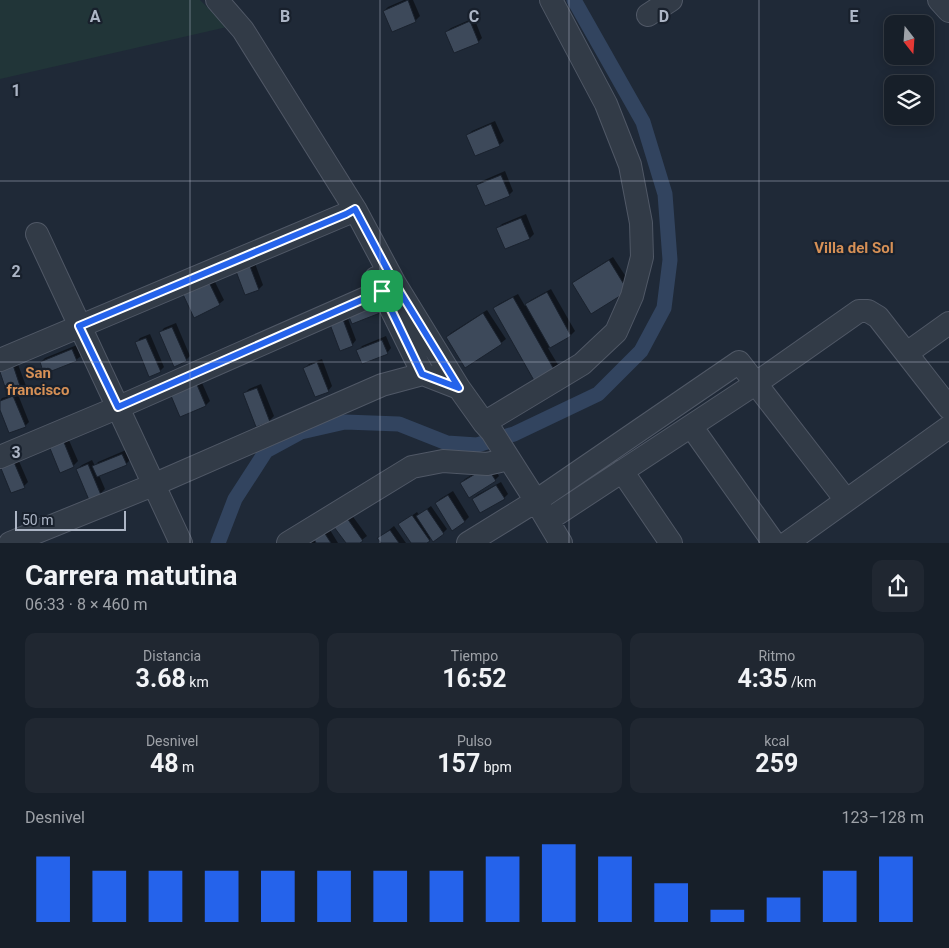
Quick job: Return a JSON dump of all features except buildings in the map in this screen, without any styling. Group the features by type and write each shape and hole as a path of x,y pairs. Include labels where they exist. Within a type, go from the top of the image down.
{"street":[{"path":"217,0 243,30 350,212 388,287 422,374"},
{"path":"488,427 582,364 616,332 632,296 642,257 641,223 630,165 606,104 550,0"},
{"path":"648,15 671,0"},
{"path":"939,0 949,11"},
{"path":"0,360 350,212"},
{"path":"37,234 181,543"},
{"path":"388,287 488,427 561,543"},
{"path":"0,457 118,407 388,287"},
{"path":"548,520 755,384 860,311 868,312 878,317 949,408"},
{"path":"907,352 949,323"},
{"path":"468,543 536,501 739,362 846,500"},
{"path":"10,543 153,485 382,385 422,374 459,388"},
{"path":"692,426 774,543"},
{"path":"787,543 949,427"},
{"path":"288,543 412,467 442,461 487,464 507,457"},
{"path":"622,471 671,543"}],"green space":[{"path":"0,0 200,0 227,27 0,79"}],"waterway":[{"path":"218,543 235,499 266,451 301,432 345,422 399,424 447,443 477,445 514,434 598,394 641,351 664,308 670,260 665,194 643,122 574,0"}],"district":[{"name":"Villa del Sol","path":"854,248"},
{"name":"San francisco","path":"38,382"}],"route":[{"path":"355,209 394,282 459,388 422,374 382,291 118,407 79,326 355,209"}]}
